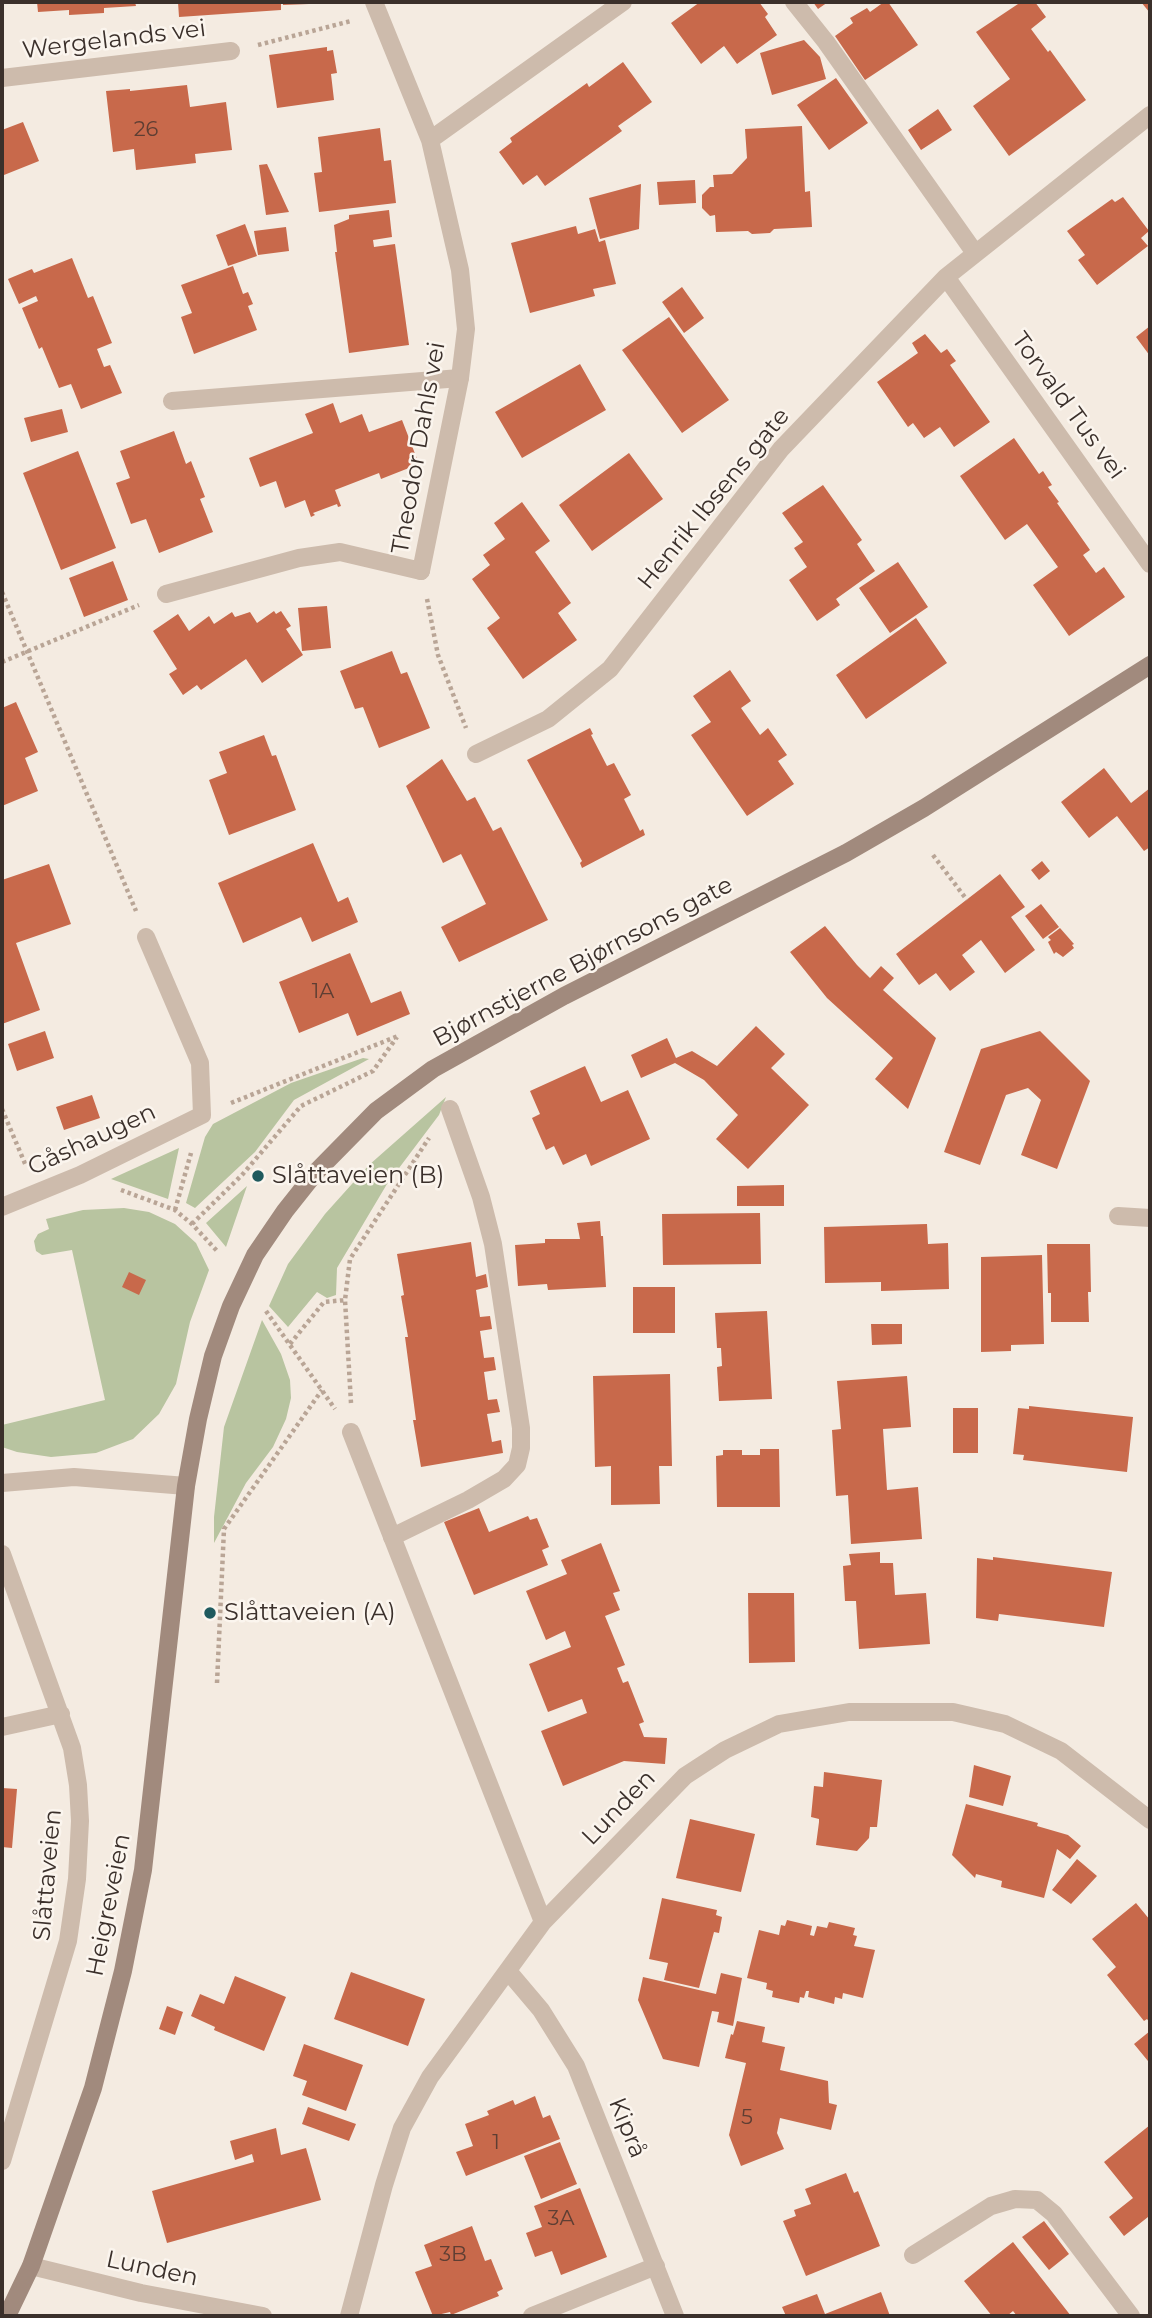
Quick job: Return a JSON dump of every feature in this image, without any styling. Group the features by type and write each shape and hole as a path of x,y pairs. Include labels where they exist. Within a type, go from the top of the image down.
{"main road":[{"name":"Bjørnstjerne Bjørnsons gate","path":"186,1486 213,1356 231,1306 255,1255 316,1172 376,1111 433,1069 493,1034 846,853 924,808 1150,665"},
{"name":"Heigreveien","path":"7,2316 31,2266 93,2088 133,1921 143,1870 186,1486"}],"street":[{"path":"430,140 624,2"},
{"path":"793,2 826,42 975,253"},
{"name":"Theodor Dahls vei","path":"166,594 299,558 340,552 421,571 460,378 466,329 460,270 430,140 377,8"},
{"name":"Wergelands vei","path":"2,78 231,51"},
{"name":"Henrik Ibsens gate","path":"476,754 548,719 610,669 781,449 946,277 1150,115"},
{"name":"Torvald Tus vei","path":"946,277 1150,564"},
{"path":"172,401 460,378"},
{"path":"146,937 200,1063 202,1115"},
{"path":"392,1537 504,1479 517,1465 521,1448 521,1428 492,1244 481,1197 450,1109"},
{"name":"Gåshaugen","path":"2,1207 80,1175 202,1115"},
{"path":"1118,1216 1150,1218"},
{"path":"351,1432 543,1922"},
{"path":"2,1483 74,1476 186,1486"},
{"name":"Slåttaveien","path":"2,1554 72,1748 80,1821 68,1941 58,1982 2,2161"},
{"name":"Lunden","path":"349,2316 402,2128 430,2077 543,1922 685,1776 724,1750 779,1724 849,1712 953,1712 1005,1724 1061,1751 1148,1814"},
{"path":"2,1727 61,1714"},
{"name":"Kiprå","path":"508,1971 541,2010 576,2066 675,2316"},
{"path":"913,2255 990,2206 1015,2199 1037,2200 1054,2214 1131,2316"},
{"name":"Lunden","path":"31,2266 141,2293 263,2316"},
{"path":"532,2316 656,2266"}],"path":[{"path":"231,51 377,8"},
{"path":"421,571 438,655 476,754"},
{"path":"2,592 146,937"},
{"path":"2,662 166,594"},
{"path":"933,855 967,900"},
{"path":"174,1210 202,1115 398,1036 373,1071 301,1106 242,1175 192,1224"},
{"path":"2,1109 38,1193"},
{"path":"351,1432 345,1300 350,1259 450,1109"},
{"path":"80,1175 174,1210 192,1224 218,1252"},
{"path":"290,1344 324,1302 345,1300"},
{"path":"266,1311 351,1432"},
{"path":"217,1683 224,1529 322,1390"}],"green space":[{"path":"363,1058 369,1059 294,1100 255,1152 195,1208 186,1203 205,1137 213,1124 291,1083"},
{"path":"446,1097 439,1115 387,1184 337,1268 336,1295 327,1298 317,1292 288,1327 269,1306 288,1264 325,1214 369,1165"},
{"path":"179,1148 168,1199 111,1179"},
{"path":"247,1186 226,1247 206,1223"},
{"path":"124,1208 149,1212 175,1224 196,1243 209,1270 190,1322 176,1384 159,1414 133,1439 96,1453 51,1457 2,1447 2,1425 105,1400 72,1250 42,1255 36,1251 34,1241 38,1234 49,1229 46,1219 83,1210"},
{"path":"262,1320 281,1354 290,1380 291,1398 286,1419 273,1447 246,1483 214,1543 214,1517 224,1427"}],"building":[{"path":"37,2 135,2 136,6 104,8 104,13 69,15 69,10 38,12"},
{"path":"178,2 281,2 281,10 179,17"},
{"path":"283,2 309,2 309,4 283,5"},
{"path":"700,2 759,2 768,14 765,17 777,35 737,64 724,46 701,64 671,23"},
{"path":"813,2 828,2 818,9"},
{"path":"888,2 918,45 865,80 835,36 853,23 850,18 867,8 870,12"},
{"path":"1021,2 1035,2 1046,17 1031,29 1048,52 1050,50 1086,100 1009,156 973,106 1010,79 976,32"},
{"path":"1141,2 1150,2 1150,13"},
{"path":"804,40 820,57 826,79 772,95 760,53"},
{"path":"327,47 327,51 333,50 337,73 331,74 334,100 277,108 269,55"},
{"path":"623,62 652,102 618,126 622,131 545,186 537,175 523,185 499,152 512,142 510,138 587,83 589,87"},
{"path":"836,78 868,123 829,150 797,105"},
{"path":"187,85 190,107 226,102 232,150 195,154 196,163 136,170 134,149 113,152 106,91"},
{"path":"938,109 952,130 921,150 908,130"},
{"path":"23,122 39,161 4,175 2,130"},
{"path":"802,126 805,192 810,191 812,227 774,229 770,233 752,234 748,231 716,232 715,215 710,216 702,208 702,195 710,187 714,187 713,175 732,174 747,158 745,129"},
{"path":"380,128 384,161 391,160 396,203 319,212 314,173 322,172 318,137"},
{"path":"267,164 289,212 266,215 259,165"},
{"path":"695,180 696,203 659,205 657,182"},
{"path":"641,184 639,229 600,239 589,198"},
{"path":"1123,197 1149,231 1141,238 1148,246 1097,285 1078,260 1085,255 1067,231 1112,199 1115,202"},
{"path":"389,210 392,237 373,240 374,247 395,244 409,345 349,353 335,252 334,225 349,219 349,215"},
{"path":"245,224 257,256 228,266 216,235"},
{"path":"576,226 578,234 595,229 599,242 605,240 616,284 593,289 595,296 530,313 511,243"},
{"path":"286,227 289,251 258,255 254,231"},
{"path":"72,258 88,298 93,296 112,343 97,349 104,367 110,365 122,393 81,409 71,384 59,388 22,308 38,301 36,296 19,304 8,279 32,269 34,273"},
{"path":"233,266 243,294 248,292 253,304 248,306 257,330 194,354 181,317 192,313 181,285"},
{"path":"682,287 704,318 684,333 662,302"},
{"path":"669,317 729,400 682,433 622,350"},
{"path":"1150,326 1150,356 1136,337"},
{"path":"925,334 941,353 947,349 956,361 950,365 990,422 954,447 940,427 924,438 913,423 908,427 877,382 918,353 912,343"},
{"path":"580,364 606,410 522,458 495,412"},
{"path":"333,403 340,423 362,414 369,432 402,420 419,464 381,479 379,473 335,490 341,506 338,507 337,504 313,513 315,515 311,517 305,500 285,508 276,481 260,487 249,458 313,433 305,414"},
{"path":"62,409 68,432 31,442 24,418"},
{"path":"174,431 186,464 191,461 205,497 200,499 213,532 159,553 146,519 131,524 116,483 130,478 120,451"},
{"path":"1014,438 1039,474 1043,471 1052,485 1048,487 1059,502 1057,503 1090,550 1083,555 1096,573 1104,567 1125,597 1069,636 1033,585 1058,567 1027,524 1005,540 960,476"},
{"path":"78,451 116,548 61,570 23,473"},
{"path":"629,453 663,499 592,551 559,505"},
{"path":"823,485 862,540 857,544 875,571 836,599 840,605 817,621 789,580 807,567 794,548 803,542 782,513"},
{"path":"522,502 550,541 535,552 571,603 558,613 577,640 523,679 487,628 500,618 472,579 490,565 483,555 505,539 494,523"},
{"path":"113,561 128,600 84,617 69,578"},
{"path":"898,562 928,607 890,633 859,588"},
{"path":"327,606 331,648 302,651 298,608"},
{"path":"274,611 276,614 281,611 291,626 286,629 303,655 262,683 246,659 201,690 197,685 183,695 169,674 177,669 153,631 178,614 189,631 209,616 214,624 232,612 235,617 250,612 257,623"},
{"path":"916,618 947,663 866,719 836,675"},
{"path":"392,651 401,674 407,672 430,728 379,748 363,707 355,709 340,671"},
{"path":"730,670 751,701 741,708 760,735 768,728 787,755 778,761 794,784 747,816 691,735 711,722 693,696"},
{"path":"16,702 38,752 25,758 38,791 2,806 2,708"},
{"path":"590,728 607,766 614,763 631,795 624,799 640,831 643,829 645,835 582,868 582,861 527,760"},
{"path":"264,735 272,756 276,755 296,810 229,835 209,780 227,773 219,752"},
{"path":"442,759 467,801 475,797 493,831 501,827 548,920 459,962 441,927 486,904 461,854 443,863 406,786"},
{"path":"1104,768 1131,803 1150,788 1150,847 1144,851 1117,816 1089,838 1061,802"},
{"path":"313,843 338,902 348,897 358,922 312,942 301,917 243,943 218,883"},
{"path":"1042,861 1050,871 1039,880 1031,870"},
{"path":"49,864 71,924 16,943 40,1010 2,1024 2,880"},
{"path":"1000,874 1025,907 1011,917 1035,950 1005,973 981,940 962,955 975,972 950,991 936,973 919,985 896,954"},
{"path":"1041,904 1059,927 1043,939 1025,916"},
{"path":"825,926 870,978 881,966 894,978 883,990 936,1038 908,1109 875,1079 893,1058 827,998 790,952"},
{"path":"1060,928 1074,944 1074,948 1063,957 1056,952 1054,954 1048,942 1051,940 1048,937"},
{"path":"350,953 371,1003 401,991 410,1014 357,1036 348,1013 299,1033 279,982"},
{"path":"756,1026 785,1054 771,1068 809,1105 748,1169 716,1139 738,1115 704,1080 675,1063 641,1078 631,1055 667,1038 676,1058 692,1051 717,1066"},
{"path":"45,1031 54,1058 17,1071 8,1044"},
{"path":"1040,1031 1090,1081 1057,1169 1021,1155 1041,1100 1028,1088 1006,1095 980,1165 944,1152 981,1049"},
{"path":"585,1066 601,1102 628,1090 650,1139 591,1166 586,1154 563,1165 554,1146 546,1150 532,1118 540,1114 530,1091"},
{"path":"92,1095 100,1118 64,1130 56,1107"},
{"path":"784,1185 784,1206 737,1206 737,1186"},
{"path":"760,1213 761,1264 663,1265 662,1214"},
{"path":"600,1221 606,1287 548,1290 547,1284 518,1286 515,1245 545,1243 545,1239 580,1239 577,1223"},
{"path":"927,1224 928,1244 948,1243 949,1289 881,1291 881,1282 825,1283 824,1227"},
{"path":"471,1242 476,1277 486,1274 488,1287 476,1290 480,1317 490,1316 492,1329 480,1331 484,1358 494,1357 496,1370 484,1372 488,1400 497,1399 500,1412 487,1414 492,1442 501,1440 503,1453 421,1467 413,1420 416,1420 405,1337 408,1337 401,1296 404,1295 397,1254"},
{"path":"1047,1244 1090,1244 1089,1322 1051,1322"},
{"path":"1042,1255 1044,1344 1011,1345 1011,1351 981,1352 981,1257"},
{"path":"129,1272 146,1280 139,1295 122,1287"},
{"path":"633,1287 675,1287 675,1333 633,1333"},
{"path":"767,1311 772,1399 719,1401 717,1367 722,1366 721,1348 717,1348 715,1313"},
{"path":"871,1324 902,1324 902,1344 872,1345"},
{"path":"670,1374 672,1466 659,1466 660,1504 611,1505 611,1466 595,1467 593,1376"},
{"path":"907,1376 911,1427 883,1429 887,1490 918,1487 922,1539 851,1544 848,1495 836,1496 832,1430 841,1429 837,1381"},
{"path":"1029,1406 1133,1417 1127,1472 1023,1460 1024,1455 1013,1454 1018,1408 1029,1409"},
{"path":"953,1408 978,1408 978,1453 953,1453"},
{"path":"760,1449 779,1449 780,1507 717,1507 716,1456 723,1455 723,1450 742,1450 742,1455 760,1455"},
{"path":"479,1508 489,1532 528,1516 530,1520 537,1518 549,1547 542,1550 548,1565 474,1595 444,1522"},
{"path":"601,1543 620,1591 613,1593 620,1610 605,1616 625,1665 617,1668 623,1683 628,1681 644,1722 639,1724 644,1737 667,1738 665,1764 624,1761 563,1786 541,1731 587,1713 582,1699 548,1712 529,1664 571,1647 565,1631 546,1640 526,1591 567,1574 561,1560"},
{"path":"880,1552 880,1563 893,1563 895,1595 926,1593 930,1644 859,1649 856,1601 845,1601 843,1566 851,1565 849,1554"},
{"path":"993,1557 1112,1572 1104,1627 999,1614 998,1621 976,1618 977,1558 993,1560"},
{"path":"748,1593 794,1593 795,1662 749,1663"},
{"path":"974,1765 1011,1776 1003,1806 969,1797"},
{"path":"824,1772 882,1780 877,1827 870,1827 869,1838 857,1851 816,1845 819,1819 811,1817 814,1786 823,1787"},
{"path":"2,1788 17,1789 12,1848 2,1847"},
{"path":"966,1804 1038,1823 1037,1826 1068,1835 1081,1846 1070,1859 1057,1849 1044,1898 1001,1887 1002,1881 976,1874 975,1878 952,1855"},
{"path":"690,1819 755,1834 741,1892 676,1878"},
{"path":"1077,1859 1097,1876 1071,1904 1052,1890"},
{"path":"662,1898 717,1910 716,1915 722,1917 719,1933 714,1932 699,1988 664,1980 668,1963 649,1959"},
{"path":"1136,1903 1150,1920 1150,2023 1147,2019 1144,2021 1107,1975 1116,1967 1092,1939"},
{"path":"787,1920 812,1926 810,1935 814,1936 817,1926 827,1928 829,1922 855,1928 853,1935 857,1936 854,1946 875,1950 863,1998 843,1993 842,1999 835,1997 834,2004 808,1997 809,1991 806,1991 804,1998 800,1997 799,2003 772,1997 773,1991 766,1989 767,1983 747,1978 759,1930 779,1935 781,1925 785,1926"},
{"path":"351,1972 425,1999 408,2046 334,2019"},
{"path":"721,1973 742,1978 733,2026 717,2022 719,2012 712,2011 699,2067 663,2059 638,2000 643,1977 716,1994"},
{"path":"235,1976 286,1997 264,2051 214,2030 215,2027 191,2016 200,1994 224,2004"},
{"path":"167,2006 183,2012 175,2035 159,2029"},
{"path":"737,2021 765,2027 762,2042 785,2047 780,2070 828,2081 829,2103 837,2105 831,2130 780,2118 777,2133 784,2149 741,2166 729,2135 746,2063 725,2058"},
{"path":"1150,2031 1150,2059 1148,2061 1134,2044"},
{"path":"304,2044 363,2065 346,2111 302,2095 307,2081 293,2076"},
{"path":"535,2096 543,2118 550,2115 560,2139 466,2176 456,2152 473,2146 465,2124 489,2115 487,2111 513,2100 515,2105"},
{"path":"308,2107 356,2124 349,2141 302,2124"},
{"path":"1150,2125 1150,2220 1148,2217 1124,2236 1109,2217 1133,2198 1104,2162"},
{"path":"276,2128 281,2155 306,2148 321,2200 167,2243 152,2191 254,2162 252,2154 235,2160 230,2141"},
{"path":"560,2142 577,2184 541,2199 524,2156"},
{"path":"846,2173 854,2193 858,2191 880,2246 806,2276 783,2221 796,2216 794,2210 811,2204 805,2189"},
{"path":"580,2188 607,2257 561,2275 552,2251 535,2257 526,2233 542,2227 534,2206"},
{"path":"1044,2221 1069,2254 1049,2270 1022,2237"},
{"path":"472,2226 485,2261 491,2259 503,2289 497,2292 499,2296 451,2315 450,2312 433,2316 415,2272 432,2266 424,2245"},
{"path":"1013,2242 1071,2316 1017,2316 1013,2311 1007,2316 992,2316 964,2281"},
{"path":"881,2292 890,2316 786,2316 782,2307 817,2294 825,2314"}],"place":[{"name":"Slåttaveien (B)","path":"258,1176"},
{"name":"Slåttaveien (A)","path":"210,1613"}]}
